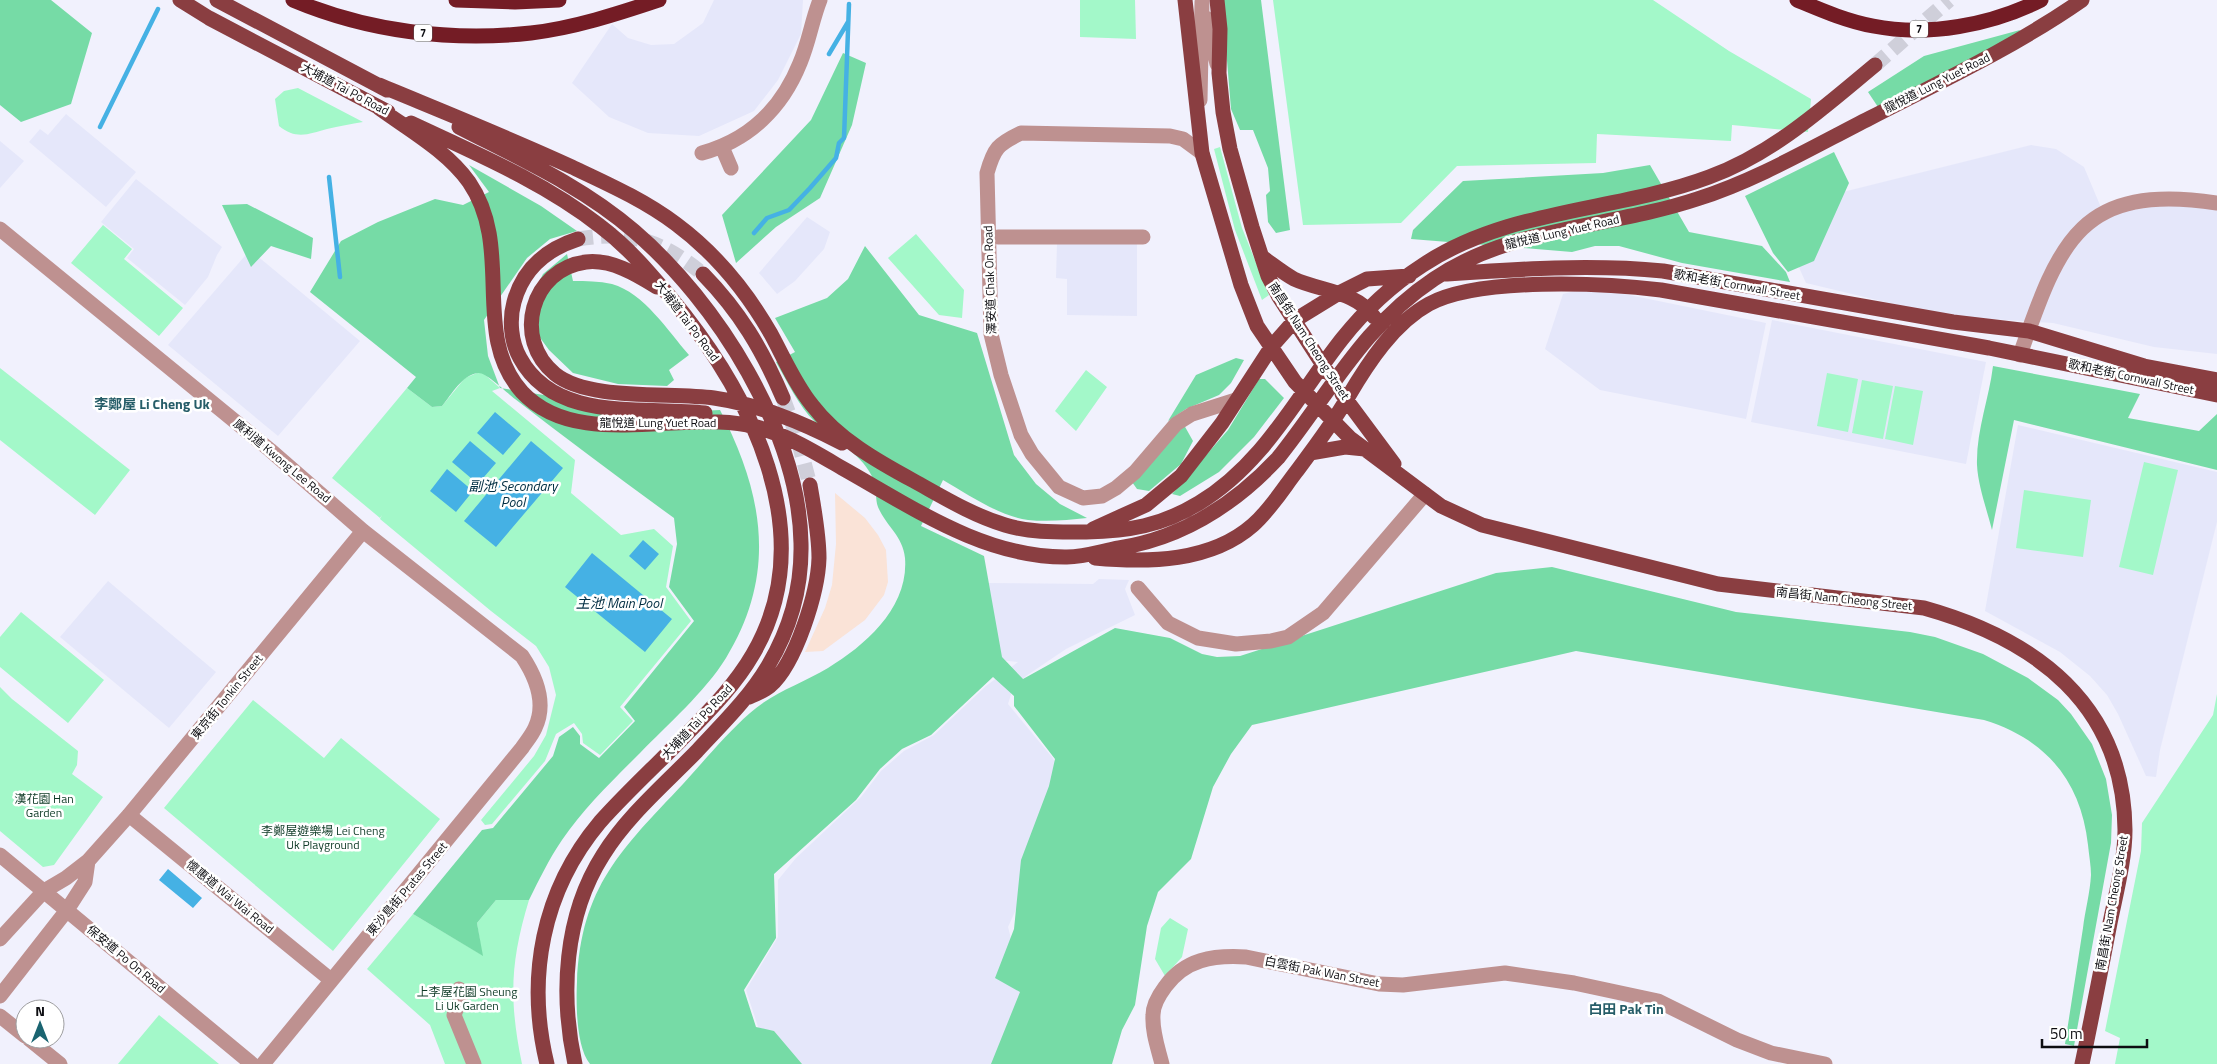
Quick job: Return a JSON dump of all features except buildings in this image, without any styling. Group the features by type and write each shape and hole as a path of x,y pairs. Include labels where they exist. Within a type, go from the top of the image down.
{"highway":[{"name":"7","path":"293,0 369,24 426,34 455,36 507,34 557,28 610,16 659,0"},
{"path":"456,0 515,2 559,0"},
{"name":"7","path":"1796,0 1850,21 1880,27 1911,29 1981,22 2026,8 2041,0"}],"main road":[{"name":"大埔道 Tai Po Road","path":"180,0 209,18 379,108 503,167 579,211 632,253 715,355 739,398 760,444 772,480 780,524 781,564 779,582 770,618 753,654 716,704 601,821 565,876 546,924 537,974 538,1018 547,1064"},
{"name":"大埔道 Tai Po Road","path":"217,0 561,180 613,214 656,251 678,275 734,351 753,383 780,443 794,491 801,542 799,577 792,611 769,665 746,698 625,826 602,856 593,873 577,915 568,960 567,1012 575,1064"},
{"name":"南昌街 Nam Cheong Street","path":"1185,0 1202,153 1241,285 1258,326 1295,382 1350,438 1368,449 1425,494 1461,517 1482,525 1668,572 1747,588 1880,602 1939,612 1989,631 2045,663 2072,690 2087,708 2103,734 2114,759 2125,814 2123,850 2116,893 2082,1064"},
{"name":"南昌街 Nam Cheong Street","path":"1217,0 1220,29 1219,73 1226,134 1262,257 1278,297 1295,320 1335,385 1403,477"},
{"name":"龍悅道 Lung Yuet Road","path":"1081,556 1153,541 1184,528 1230,502 1263,474 1278,458 1368,336 1405,299 1455,266 1489,250 1528,238 1670,207 1721,191 1757,175 1913,96 2019,40 2054,20 2082,0"},
{"name":"龍悅道 Lung Yuet Road","path":"378,85 512,139 623,191 678,225 704,247 723,267 756,310 800,388 821,417 856,446 899,473 952,502 1008,526 1052,533 1127,531 1146,527 1182,512 1216,491 1263,447 1342,339 1359,320 1402,280 1455,246 1504,226 1675,188 1738,165 1801,127 1875,65"},
{"name":"龍悅道 Lung Yuet Road","path":"379,108 443,155 468,180 484,209 492,241 495,328 500,353 513,380 534,403 564,418 597,424 707,422 747,425 806,447 938,522 1000,547 1046,556 1081,556 1121,560 1150,560 1199,553 1217,547 1253,525 1266,512 1332,421"},
{"path":"578,239 548,252 526,275 517,291 513,305 513,337 525,367 537,381 552,392 589,406 704,413 747,425"},
{"path":"1262,257 1295,279 1339,293 1367,308 1378,323 1385,343"},
{"path":"665,292 626,270 609,264 588,262 561,270 550,278 541,289 533,307 530,327 537,353 555,374 584,388 602,391 691,396 759,408 808,426 899,473"},
{"name":"歌和老街 Cornwall Street","path":"1272,346 1295,320 1339,293 1367,279 1501,270 1633,268 1663,271 1953,322 2029,331 2144,366 2217,380"},
{"path":"703,274 728,300 752,335 783,398"},
{"name":"歌和老街 Cornwall Street","path":"1332,421 1385,343 1415,312 1431,303 1462,291 1560,285 1615,286 1661,290 2020,355 2217,395"},
{"name":"龍悅道 Lung Yuet Road","path":"1087,532 1138,509 1169,488 1207,444 1272,346"},
{"path":"1310,453 1345,447 1368,449"},
{"path":"746,698 769,687 779,675 796,643 811,603 819,558 810,485"}],"street":[{"path":"809,0 813,22"},
{"path":"702,153 722,147 746,134 763,121 777,105 800,63 820,0"},
{"name":"南昌街 Nam Cheong Street","path":"1199,114 1202,74 1201,1"},
{"name":"南昌街 Nam Cheong Street","path":"1201,1 1219,73"},
{"name":"澤安道 Chak On Road","path":"1202,153 1183,139 1170,136 1021,133 1000,143 992,153 986,173 991,334 1004,383 1021,434 1032,454 1059,488 1083,498 1102,496 1116,488 1135,472 1176,424 1192,414 1236,400"},
{"path":"722,147 731,168"},
{"path":"2020,355 2051,278 2071,240 2100,213 2114,206 2153,198 2188,198 2217,203"},
{"name":"廣利道 Kwong Lee Road","path":"0,229 270,450 363,532 522,656 532,671 538,686 540,709"},
{"path":"998,237 1143,237"},
{"path":"1138,588 1168,623 1198,638 1236,644 1271,641 1288,637 1323,613 1425,494"},
{"name":"東京街 Tonkin Street","path":"0,939 44,891 66,878 88,861 130,815 363,532"},
{"name":"東沙島街 Pratas Street","path":"263,1064 522,748 536,727 540,709"},
{"name":"懷惠道 Wai Wai Road","path":"130,815 331,980"},
{"name":"保安道 Po On Road","path":"0,855 252,1064"},
{"path":"0,996 67,910 85,882 88,861"},
{"name":"白雲街 Pak Wan Street","path":"1162,1064 1153,1028 1153,1013 1163,989 1177,972 1188,964 1225,956 1246,957 1379,984 1403,985 1483,974 1505,973 1574,983 1658,1001 1736,1040 1771,1053 1825,1064"},
{"path":"459,989 460,1000 454,1016 474,1064"},
{"path":"0,1016 15,1028"},
{"path":"41,1049 60,1064"}],"shaded area":[{"path":"714,0 803,0 801,34 778,80 754,111 699,136 648,133 609,117 572,83 612,24 628,38 651,45 674,44 703,23"},
{"path":"66,114 136,172 106,207 29,142 40,129 48,135"},
{"path":"0,141 24,161 0,188"},
{"path":"2031,145 2056,149 2084,167 2105,217 2131,210 2171,204 2217,208 2217,354 2154,347 2053,323 1944,316 1806,283 1792,252 1827,196"},
{"path":"136,179 222,247 208,277 185,305 127,258 134,249 101,222"},
{"path":"807,217 830,232 824,249 795,281 777,294 759,273"},
{"path":"1057,243 1137,244 1137,316 1067,315 1067,279 1056,278"},
{"path":"250,250 360,341 278,436 168,345"},
{"path":"1590,287 1766,323 1746,419 1600,390 1545,349 1563,294"},
{"path":"1772,320 1986,362 1966,464 1751,422"},
{"path":"2018,425 2217,472 2217,522 2160,750 2156,777 2146,776 2118,714 2107,695 2090,676 2060,652 1985,611"},
{"path":"835,493 865,518 878,535 886,550 888,582 884,595 865,620 823,651 805,652 825,608 832,585 836,544"},
{"path":"1099,579 1129,580 1125,589 1135,615 1066,649 1026,676 1013,688 1008,704 1052,757 1066,779 1039,859 1008,927 1021,978 1029,997 1003,1064 786,1064 762,1039 746,990 778,937 778,880 796,858 861,797 881,771 904,751 934,735 986,686 1018,662 988,659 985,583 1093,584"},
{"path":"108,581 216,672 169,728 60,637"}],"green space":[{"path":"0,0 51,0 92,33 71,104 21,122 0,105"},
{"path":"1080,0 1135,0 1136,39 1080,37"},
{"path":"1222,0 1261,0 1290,230 1276,233 1268,222 1266,195 1270,191 1268,168 1253,130 1240,130 1231,109"},
{"path":"1273,0 1653,0 1729,51 1811,99 1808,132 1732,125 1731,141 1597,134 1596,163 1457,166 1401,223 1303,225"},
{"path":"2020,30 2014,43 1878,107 1868,92 1924,56"},
{"path":"843,53 866,63 852,125 820,198 776,227 736,263 722,215 811,120"},
{"path":"298,88 363,122 303,135 285,130 279,126 275,99 284,91"},
{"path":"1220,147 1242,228 1269,295 1262,300 1235,230 1214,149"},
{"path":"1834,152 1849,183 1814,261 1788,272 1773,253 1745,196"},
{"path":"469,165 541,206 577,231 550,239 527,258 484,320 488,356 499,386 482,374 472,374 462,381 442,406 432,407 407,388 416,377 310,292 341,241 378,222 435,199 463,205 489,192"},
{"path":"1650,165 1689,232 1762,246 1786,272 1790,282 1682,263 1619,246 1595,246 1572,252 1411,239 1413,230 1463,181 1603,173"},
{"path":"247,204 313,238 311,259 271,246 251,267 222,205"},
{"path":"103,225 132,249 124,259 183,308 159,336 71,263"},
{"path":"916,234 964,290 962,318 939,315 888,258"},
{"path":"865,246 919,315 977,333 1014,455 1036,484 1060,504 1087,518 1043,521 1017,518 984,504 943,480 921,526 984,556 1002,657 1023,679 1115,628 1170,638 1202,654 1217,657 1240,656 1496,573 1552,567 1736,612 1910,632 1935,637 1983,654 2028,678 2058,700 2071,714 2092,744 2106,779 2112,815 2111,843 2074,1046 2065,1044 2090,888 2091,875 2088,845 2078,801 2057,766 2042,751 2006,728 1984,720 1576,651 1252,725 1231,754 1213,787 1191,859 1158,892 1147,926 1135,1005 1122,1030 1112,1064 991,1064 1020,992 995,978 1014,929 1021,860 1049,786 1055,759 1014,706 1014,696 993,677 931,735 902,749 880,769 856,800 774,874 776,938 744,990 756,1027 774,1031 802,1064 590,1064 585,1056 579,1036 577,1013 580,949 596,894 609,871 641,829 741,721 768,700 828,668 857,648 882,623 900,593 904,576 904,550 898,537 881,514 878,507 875,484 869,471 856,455 815,422 803,408 776,362 795,352 775,318 827,298 848,279"},
{"path":"567,254 573,281 612,284 635,296 655,314 689,355 669,370 674,380 667,386 618,384 573,373 549,350 538,335 529,302 543,274"},
{"path":"1236,358 1244,360 1231,383 1219,395 1186,409 1168,421 1196,375"},
{"path":"1993,366 2140,394 2128,418 2199,431 2217,414 2217,470 2014,420 1992,530 1981,490 1977,452"},
{"path":"0,368 130,470 95,515 0,440"},
{"path":"1086,370 1107,387 1076,431 1055,411"},
{"path":"477,373 483,373 500,388 492,391 575,460 571,493 621,535 654,529 673,546 666,587 691,621 620,707 633,721 600,755 583,743 582,734 574,723 556,734 545,761 492,824 485,825 481,820 534,756 546,735 556,695 549,667 536,646 380,519 382,515 380,518 332,478 407,388 432,407 442,406 465,378"},
{"path":"1827,373 1858,379 1848,432 1817,426"},
{"path":"1259,379 1265,379 1284,398 1254,437 1219,472 1180,496 1172,494 1228,430"},
{"path":"1862,380 1893,386 1883,439 1852,433"},
{"path":"1895,386 1923,391 1913,445 1885,439"},
{"path":"502,388 656,413 720,410 735,441 755,503 759,533 758,564 753,595 742,626 726,658 717,671 686,707 589,806 562,840 529,900 496,900 477,923 483,956 413,914 482,830 493,828 553,756 559,737 573,727 580,736 580,744 599,758 635,721 624,707 694,621 669,587 677,544 674,518"},
{"path":"1184,425 1193,441 1181,464 1149,491 1137,489 1132,482"},
{"path":"2144,462 2178,470 2153,575 2119,567"},
{"path":"2024,490 2091,500 2083,557 2016,548"},
{"path":"21,612 104,680 68,723 0,667 0,637"},
{"name":"漢花園 Han Garden","path":"0,687 12,699 78,751 77,765 72,774 103,797 54,865 43,867 0,831"},
{"path":"2217,694 2217,1064 2115,1064 2120,1038 2105,1031 2141,851 2142,823 2213,715"},
{"name":"李鄭屋遊樂場 Lei Cheng Uk Playground","path":"253,700 324,758 341,738 440,819 333,951 164,808"},
{"name":"上李屋花園 Sheung Li Uk Garden","path":"496,900 529,900 518,943 513,1001 522,1064 445,1064 430,1025 367,969 413,914 482,955 477,923"},
{"path":"1170,918 1188,929 1182,957 1165,976 1155,959 1161,928"},
{"path":"159,1015 219,1064 118,1064"}],"water":[{"path":"495,412 521,434 503,455 477,433"},
{"path":"470,441 496,463 478,484 452,462"},
{"name":"副池 Secondary Pool","path":"531,441 563,468 496,547 464,521"},
{"path":"447,469 473,491 456,512 430,491"},
{"path":"643,540 659,554 645,570 629,556"},
{"name":"主池 Main Pool","path":"592,553 672,619 645,652 565,587"},
{"path":"168,869 202,898 193,908 159,880"}],"waterway":[{"path":"754,233 767,218 789,210 836,158 839,143 844,138 849,4"},
{"path":"100,127 158,9"},
{"path":"829,54 848,22"},
{"path":"329,177 340,277"}],"tunnel":[{"path":"1875,65 1949,0"},
{"path":"578,239 614,236 630,237 645,241 674,253 703,274"},
{"path":"783,398 797,436 810,485"}],"district":[{"name":"李鄭屋 Li Cheng Uk","path":"152,404"},
{"name":"白田 Pak Tin","path":"1626,1009"}]}
